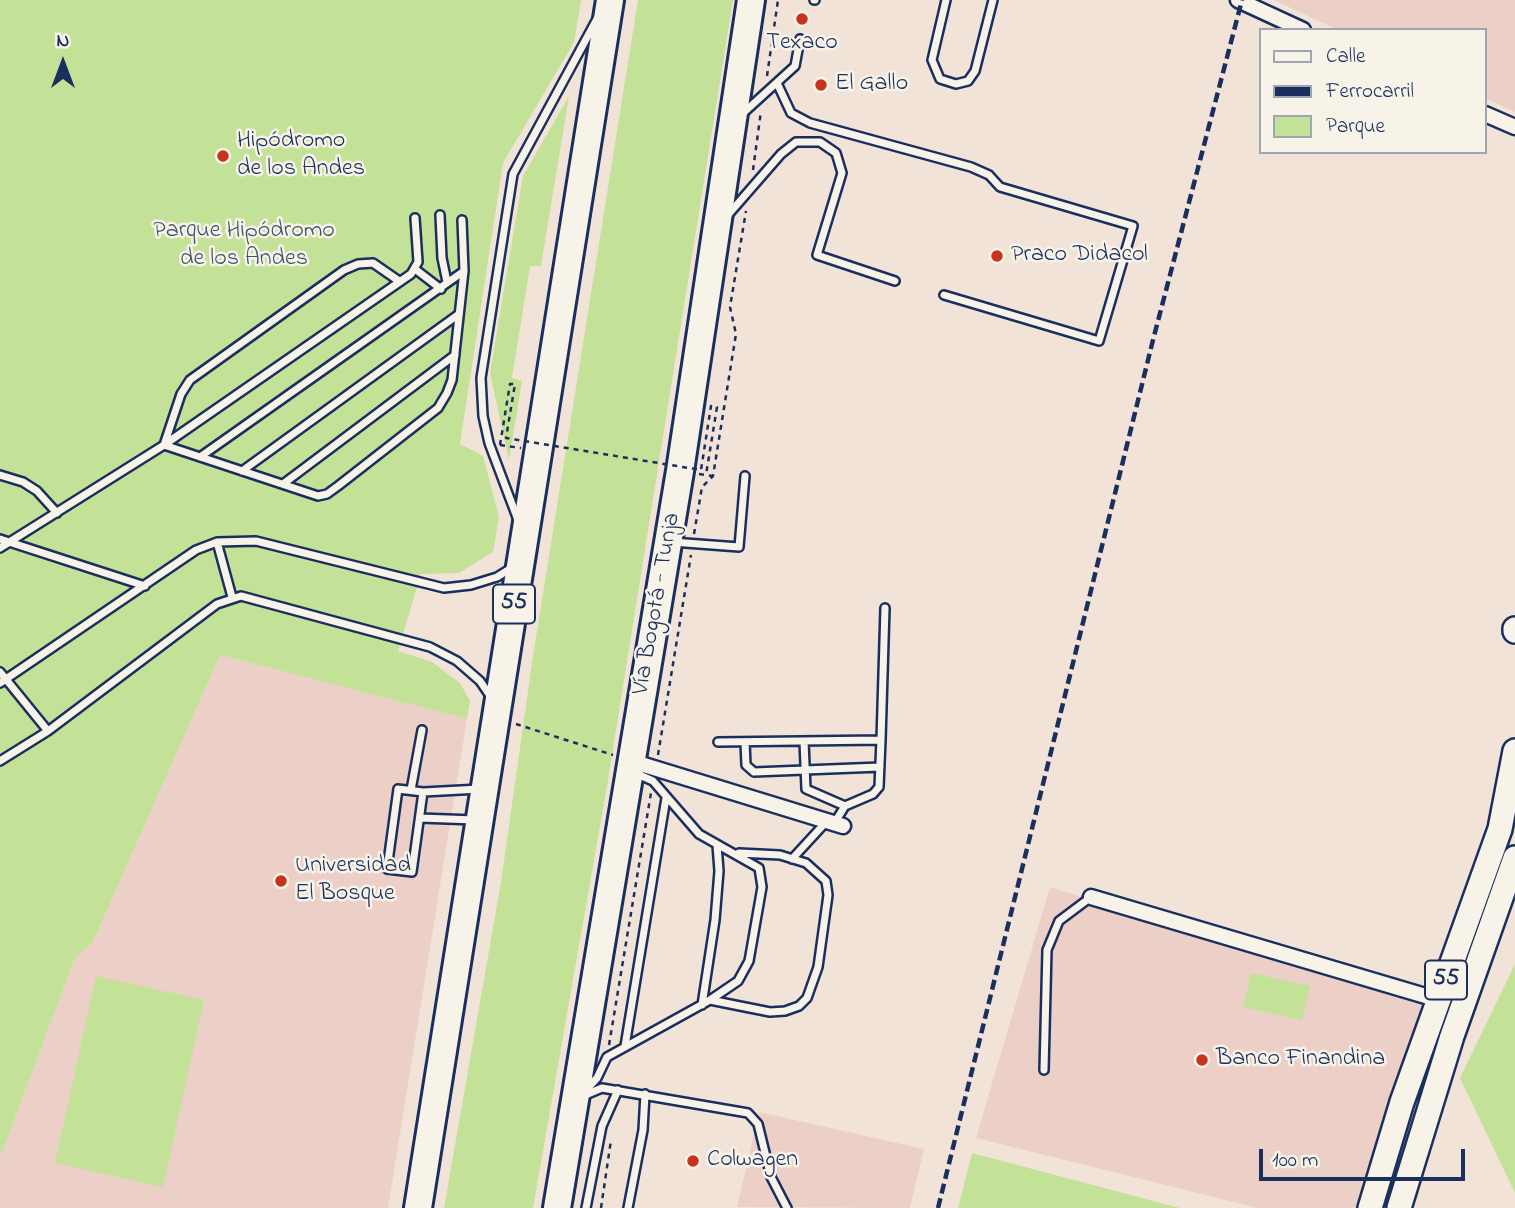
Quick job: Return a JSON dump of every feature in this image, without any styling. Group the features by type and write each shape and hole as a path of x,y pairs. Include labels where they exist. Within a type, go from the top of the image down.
{"highway":[{"name":"55","path":"418,1208 609,0"},
{"name":"Vía Bogotá - Tunja","path":"557,1208 642,771 680,542 714,232 751,0"}],"main road":[{"name":"55","path":"1370,1208 1402,1101 1500,829 1515,751"},
{"name":"55","path":"1399,1208 1440,1074 1515,858"}],"street":[{"path":"1238,0 1299,28"},
{"path":"1487,115 1515,127"},
{"path":"642,771 835,823"},
{"path":"1091,897 1439,1000"}],"lane":[{"path":"3,681 196,550 217,542 256,541 444,587 471,586 497,577 523,550 489,443 483,416 481,378 513,174 609,0"},
{"path":"946,0 932,60 940,79 956,84 968,81 975,71 993,0"},
{"path":"733,122 795,66 800,39"},
{"path":"777,83 791,113 810,123 971,167 989,175 1000,187 1133,226 1099,341 944,295"},
{"path":"714,232 781,154 803,140 810,123"},
{"path":"803,140 820,142 831,148 841,166 840,188 817,255 895,281"},
{"path":"440,215 442,258 447,282"},
{"path":"0,548 164,445 415,269 418,262 415,218"},
{"path":"164,445 318,496 327,494 338,486 438,408 452,380 464,271 462,220"},
{"path":"164,445 181,394 190,380 344,270 358,264 373,263 399,281"},
{"path":"415,269 441,289"},
{"path":"200,457 464,271"},
{"path":"242,471 459,314"},
{"path":"283,484 455,355"},
{"path":"0,475 23,482 37,491 57,513"},
{"path":"680,542 739,547 746,476"},
{"path":"0,539 145,586"},
{"path":"217,542 232,597"},
{"path":"0,761 48,731 217,604 232,597 250,596 430,647 457,661 472,674 497,711"},
{"path":"792,859 835,823 845,806 873,794 879,787 885,608"},
{"path":"0,672 3,681 48,731"},
{"path":"411,790 422,730"},
{"path":"718,742 881,740"},
{"path":"745,741 746,765 754,772 880,767"},
{"path":"804,741 806,789 845,806"},
{"path":"576,1100 597,1078 607,1057 702,1005 746,972 762,887 759,868 699,834 642,771"},
{"path":"423,792 412,872 387,869 398,789 423,792 484,789"},
{"path":"625,1046 666,798"},
{"path":"419,818 479,821"},
{"path":"702,1005 715,920 719,872 717,845"},
{"path":"710,1000 770,1012 785,1012 799,1006 807,998 818,967 828,895 826,881 817,869 780,855 733,853"},
{"path":"1044,1070 1047,950 1059,921 1091,897"},
{"path":"576,1100 602,1088 738,1109 754,1116 771,1177 786,1208"},
{"path":"586,1208 602,1126 618,1090"},
{"path":"628,1208 643,1130 645,1094"}],"path":[{"path":"607,1057 642,771 680,542 702,486 713,476 736,334 730,307 778,0"},
{"path":"500,445 510,384 515,384 506,438 701,470 711,406 717,407 706,475"},
{"path":"497,711 642,771"},
{"path":"601,1208 614,1123 609,1110"}],"shaded area":[{"path":"1274,0 1515,0 1515,112 1487,99 1487,28 1334,28"},
{"name":"Universidad El Bosque","path":"220,655 467,719 388,1208 0,1208 0,1158 75,958 93,942"},
{"name":"Banco Finandina","path":"1050,887 1425,1003 1358,1208 1258,1208 976,1138"},
{"path":"759,1112 924,1149 910,1208 737,1207"}],"green space":[{"name":"Parque Hipódromo de los Andes","path":"0,0 581,0 574,42 503,163 460,444 483,456 499,517 493,552 459,573 421,574 398,651 432,662 460,683 470,701 467,719 220,655 93,942 75,958 0,1158"},
{"path":"638,0 733,0 607,786 533,1208 444,1208 501,882 533,656"},
{"path":"569,96 541,266 530,266 512,378 522,381 509,460 490,373 523,176"},
{"path":"1515,964 1515,1193 1460,1078"},
{"path":"1251,973 1310,986 1302,1020 1243,1007"},
{"path":"96,976 204,1000 163,1187 55,1163"},
{"path":"972,1153 1180,1208 958,1208"}],"railway":[{"path":"938,1208 1153,340 1242,0"}],"place":[{"name":"Texaco","path":"802,19"},
{"name":"El Gallo","path":"821,85"},
{"name":"Hipódromo de los Andes","path":"223,156"},
{"name":"Praco Didacol","path":"997,256"},
{"name":"Universidad El Bosque","path":"281,881"},
{"name":"Banco Finandina","path":"1202,1060"},
{"name":"Colwagen","path":"693,1161"}]}
